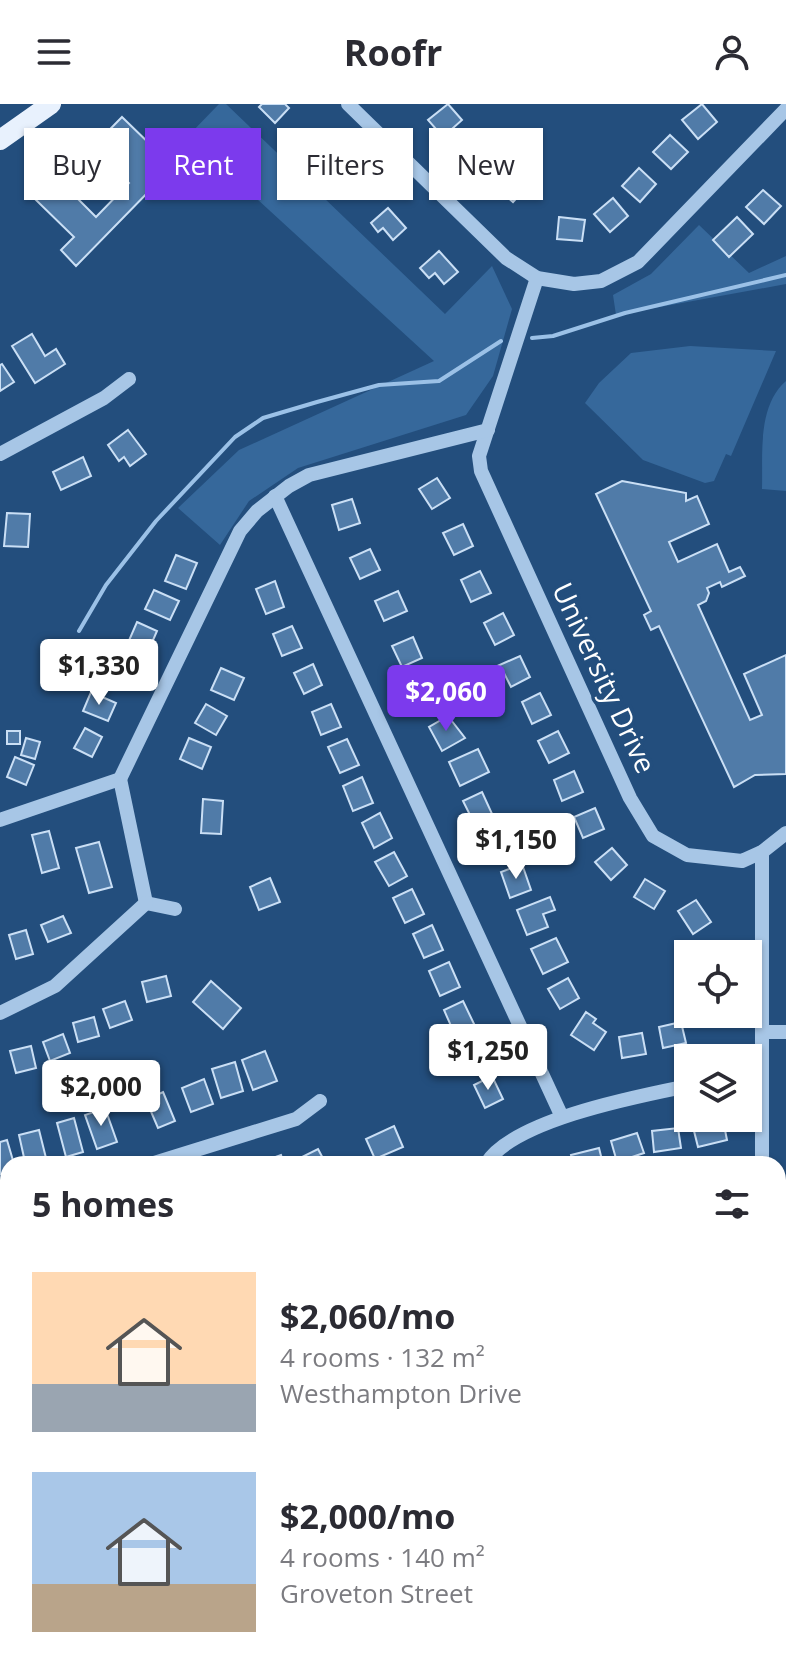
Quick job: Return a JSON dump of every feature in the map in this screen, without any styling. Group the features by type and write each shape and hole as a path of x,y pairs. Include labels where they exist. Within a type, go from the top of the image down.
{"main road":[{"path":"0,140 51,104"}],"street":[{"path":"348,104 506,258 537,278 574,284 601,281 638,262 786,109"},
{"name":"University Drive","path":"537,278 479,456 481,471 644,824 664,845 687,855 742,861 762,852"},
{"path":"0,454 104,398 129,379"},
{"path":"146,903 120,779 240,531 275,496 309,475 488,430"},
{"path":"275,496 562,1117"},
{"path":"0,820 120,779"},
{"path":"760,1044 762,852 786,833"},
{"path":"146,903 175,909"},
{"path":"0,1013 55,986 146,903"},
{"path":"762,1032 786,1032"},
{"path":"492,1156 499,1148 562,1117 602,1104 674,1089"},
{"path":"177,1156 296,1119 320,1101"},
{"path":"759,1132 761,1156"}],"shaded area":[{"path":"219,104 226,104 251,128 196,128"},
{"path":"261,138 277,153 277,200 326,200 445,314 492,266 512,309 493,376 466,415 298,468 249,501 220,545 178,508 239,450 434,361 258,200 261,200"},
{"path":"699,225 749,273 786,256 786,284 616,315 613,295 651,274"},
{"path":"690,346 776,351 731,456 726,454 714,481 705,483 643,460 585,403 599,383 631,353"},
{"path":"786,381 786,491 762,489 766,417 777,391"}],"building":[{"path":"262,104 285,104 289,108 275,123 259,107"},
{"path":"448,104 462,120 453,128 435,128 428,120"},
{"path":"702,104 717,122 698,139 682,120"},
{"path":"122,117 145,139 145,195 76,266 61,250 74,237 36,200 79,200 96,217 112,200 129,200 129,128 111,128"},
{"path":"670,135 688,152 671,169 653,152"},
{"path":"639,168 656,184 640,202 622,186"},
{"path":"763,190 781,206 764,224 746,207"},
{"path":"613,198 628,216 610,232 594,214"},
{"path":"388,208 406,228 393,240 383,228 378,232 371,223"},
{"path":"559,217 585,220 582,241 557,239"},
{"path":"737,217 753,234 729,257 713,240"},
{"path":"439,251 458,272 444,284 435,273 429,278 420,268"},
{"path":"32,334 45,356 56,349 65,364 35,383 12,346"},
{"path":"0,365 14,382 0,391"},
{"path":"128,430 146,454 130,466 124,457 119,461 108,445"},
{"path":"83,457 91,476 61,490 53,472"},
{"path":"437,478 450,498 432,509 419,489"},
{"path":"622,481 686,493 686,501 697,496 709,524 669,542 678,562 717,544 729,572 740,567 745,576 722,587 720,582 707,588 706,601 698,605 750,720 762,715 744,674 786,655 786,774 755,775 734,787 659,626 651,630 644,615 651,611 596,494"},
{"path":"352,499 360,523 339,530 332,505"},
{"path":"7,513 30,514 28,547 4,546"},
{"path":"463,524 473,546 454,555 443,533"},
{"path":"370,549 380,570 360,579 350,558"},
{"path":"176,555 197,563 186,589 165,581"},
{"path":"480,571 491,593 471,602 461,580"},
{"path":"275,581 284,607 266,614 256,589"},
{"path":"154,590 179,601 170,620 145,609"},
{"path":"398,591 407,611 384,621 375,601"},
{"path":"503,613 514,635 495,645 484,623"},
{"path":"137,622 157,631 144,661 124,652"},
{"path":"292,626 302,648 282,656 273,634"},
{"path":"413,637 422,658 402,667 392,646"},
{"path":"520,656 530,677 511,687 504,673 491,680 486,671"},
{"path":"313,664 322,685 304,694 294,673"},
{"path":"221,668 244,678 234,700 211,690"},
{"path":"433,677 446,700 427,711 414,688"},
{"path":"91,692 116,703 108,721 83,711"},
{"path":"540,693 551,715 532,724 522,702"},
{"path":"206,704 227,716 216,735 195,723"},
{"path":"331,704 341,727 321,735 312,712"},
{"path":"448,716 465,738 442,751 429,727"},
{"path":"85,728 102,737 92,757 74,748"},
{"path":"7,731 20,731 20,744 7,744"},
{"path":"558,731 569,753 549,763 538,741"},
{"path":"26,738 40,742 35,759 21,755"},
{"path":"189,738 211,747 202,769 180,759"},
{"path":"347,739 359,765 340,773 328,747"},
{"path":"478,749 489,772 460,786 449,762"},
{"path":"15,757 34,765 26,785 7,777"},
{"path":"574,771 583,792 562,801 554,780"},
{"path":"362,777 373,803 353,811 343,786"},
{"path":"482,792 493,816 475,825 463,801"},
{"path":"203,799 223,801 221,834 201,833"},
{"path":"595,808 604,829 583,838 574,817"},
{"path":"380,813 392,838 374,848 362,823"},
{"path":"502,829 512,854 491,862 481,837"},
{"path":"49,831 59,868 42,873 32,835"},
{"path":"99,842 112,887 89,893 76,848"},
{"path":"612,848 627,865 611,880 595,862"},
{"path":"394,852 407,876 389,886 375,862"},
{"path":"522,864 531,890 510,898 501,872"},
{"path":"270,878 280,902 259,910 250,887"},
{"path":"645,879 665,891 654,909 634,897"},
{"path":"412,889 424,914 405,923 393,898"},
{"path":"550,897 555,910 543,914 548,927 527,935 517,910"},
{"path":"696,900 711,922 693,934 678,911"},
{"path":"63,916 71,933 48,942 41,925"},
{"path":"432,925 443,950 424,958 413,934"},
{"path":"26,930 33,954 16,959 9,935"},
{"path":"556,938 568,962 543,974 531,949"},
{"path":"449,962 460,987 440,996 429,971"},
{"path":"166,976 171,996 147,1002 142,982"},
{"path":"568,978 579,998 560,1009 548,989"},
{"path":"211,981 241,1008 223,1029 193,1002"},
{"path":"125,1001 132,1020 110,1028 103,1009"},
{"path":"463,1001 475,1026 455,1035 444,1010"},
{"path":"586,1012 596,1019 593,1023 606,1032 594,1050 571,1035"},
{"path":"94,1017 99,1036 78,1042 73,1023"},
{"path":"674,1024 674,1028 682,1028 686,1043 663,1048 659,1027"},
{"path":"642,1033 646,1054 622,1058 619,1037"},
{"path":"63,1034 70,1053 50,1061 43,1042"},
{"path":"483,1037 495,1062 475,1071 470,1059 460,1064 454,1050"},
{"path":"31,1046 36,1068 16,1073 10,1051"},
{"path":"265,1051 277,1081 253,1090 242,1060"},
{"path":"235,1062 243,1091 221,1098 212,1069"},
{"path":"492,1076 503,1099 485,1108 474,1085"},
{"path":"204,1079 213,1104 191,1112 182,1088"},
{"path":"94,1080 96,1091 77,1095 74,1084"},
{"path":"163,1092 175,1121 158,1128 146,1100"},
{"path":"105,1108 117,1142 97,1149 85,1115"},
{"path":"74,1118 83,1152 66,1156 57,1123"},
{"path":"394,1126 403,1147 382,1156 374,1156 366,1139"},
{"path":"674,1128 674,1132 679,1132 681,1148 654,1152 652,1131"},
{"path":"39,1130 46,1156 24,1156 19,1135"},
{"path":"694,1132 725,1132 727,1140 698,1147"},
{"path":"637,1133 644,1153 615,1156 611,1141"},
{"path":"7,1140 12,1156 0,1156 0,1142"},
{"path":"599,1148 601,1156 571,1156"},
{"path":"318,1149 322,1156 304,1156"}],"waterway":[{"path":"532,338 553,336 625,313 786,275"},
{"path":"79,631 106,585 156,521 235,437 263,418 317,402 379,385 439,381 501,341"}]}
